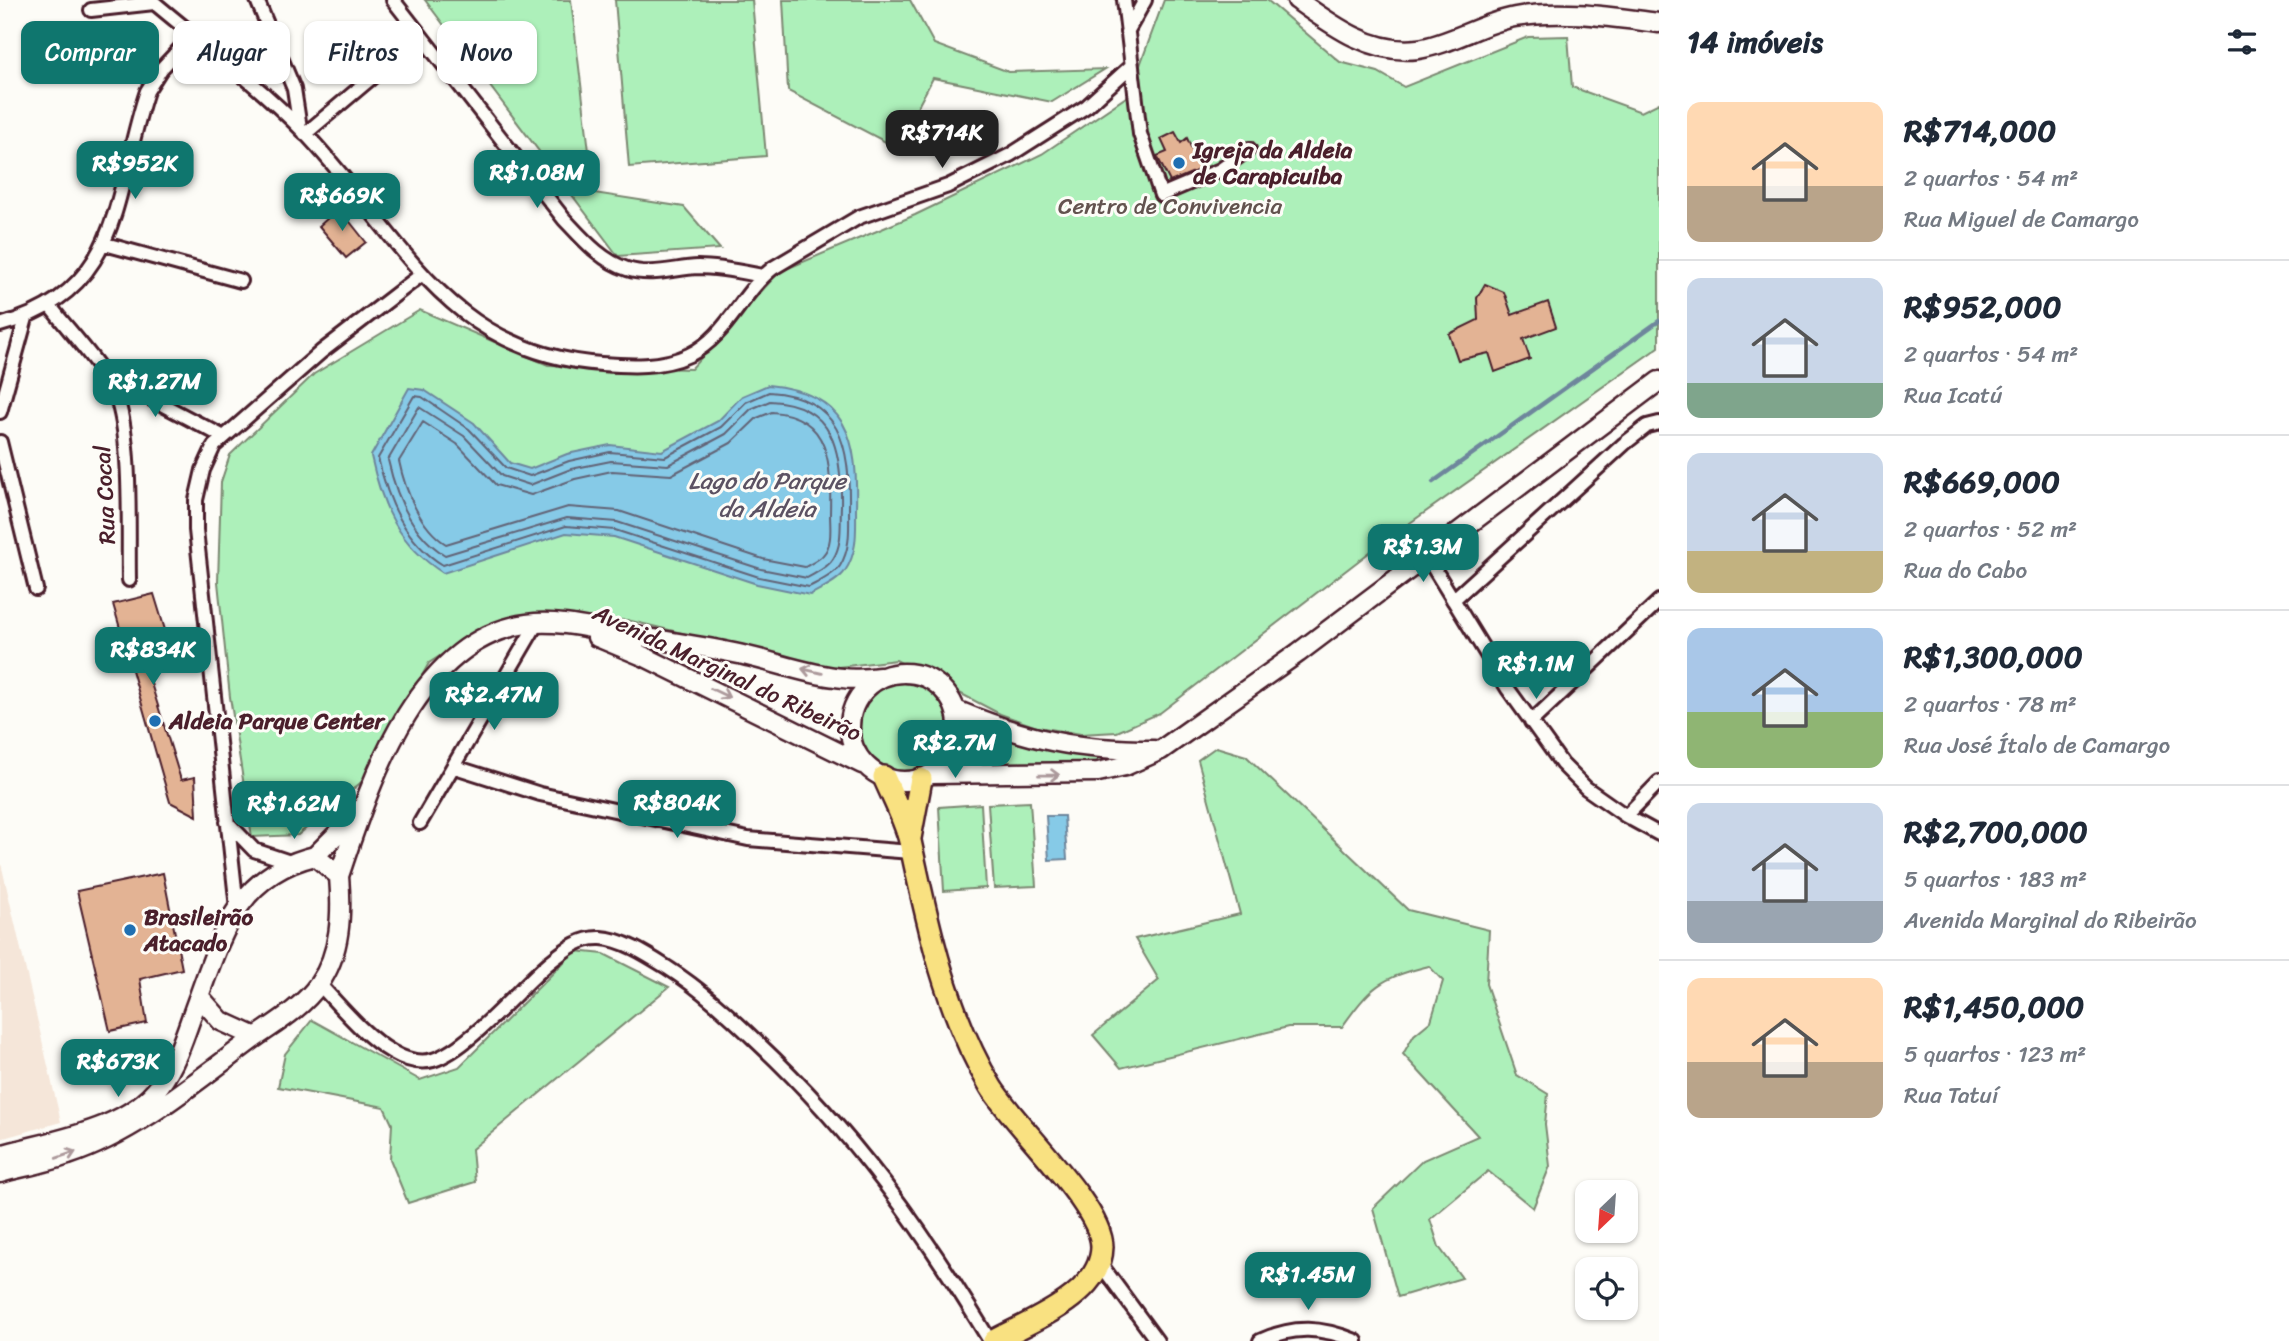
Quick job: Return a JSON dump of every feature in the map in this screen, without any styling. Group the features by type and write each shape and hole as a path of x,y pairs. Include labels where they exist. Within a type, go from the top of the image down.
{"main road":[{"path":"1297,0 1340,29 1371,45 1397,48 1418,49 1504,20 1544,14 1574,14 1659,23"},
{"name":"Avenida Marginal do Ribeirão","path":"568,625 645,657 865,765 884,777 902,781 927,776 1098,772 1125,766 1161,750 1214,714 1659,382"},
{"name":"Avenida Marginal do Ribeirão","path":"319,984 332,956 339,929 339,876 361,810 408,713 441,669 493,633 537,623 568,625 735,653 842,678 914,673 930,678 941,686 956,710"},
{"name":"Avenida Marginal do Ribeirão","path":"865,765 855,751 850,735 850,718 855,701 866,687 880,677"},
{"path":"956,710 1009,732 1056,744 1099,750 1161,750"},
{"path":"910,846 927,776 943,765 955,746 959,724 956,710"},
{"path":"884,777 910,846 941,974 975,1058 993,1090 1095,1222 1102,1247 1099,1262 1081,1289 992,1341"},
{"name":"Avenida Marginal do Ribeirão","path":"315,856 361,810"},
{"path":"0,1155 121,1120 146,1103 162,1083 173,1062 216,949 237,908 263,878 290,862 315,856 339,876"},
{"path":"0,1172 69,1155 125,1128 179,1096 295,1009 319,984"},
{"path":"199,996 221,1021 256,1037"}],"street":[{"path":"257,0 294,89 303,131"},
{"path":"393,0 409,21"},
{"path":"1124,0 1140,134 1161,195 1220,170 1249,149"},
{"path":"1127,33 1146,0"},
{"path":"91,10 152,1 176,21"},
{"path":"423,39 564,219 610,262 629,270 651,272 698,267 763,276"},
{"path":"0,326 26,318 50,306 75,285 106,244 147,91 173,56"},
{"path":"249,84 303,131 421,275 449,303 479,324 551,357 627,366 663,364 688,356 706,345 763,276 859,218 948,186 1010,155 1087,106 1130,67"},
{"path":"303,131 361,84"},
{"path":"106,244 242,281"},
{"path":"237,908 196,530 196,500 203,470 214,446 224,437 321,352 421,275"},
{"name":"Rua Cocal","path":"50,306 100,372 118,402 122,427 129,580"},
{"path":"0,412 26,318"},
{"path":"100,372 224,437"},
{"path":"1453,600 1624,444 1647,426 1659,423"},
{"path":"0,442 36,589"},
{"path":"1427,556 1531,722 1562,764 1586,788 1626,816 1659,834"},
{"path":"1531,722 1659,601"},
{"path":"420,823 537,623"},
{"path":"455,767 540,794 748,839 910,846"},
{"path":"1626,816 1659,782"},
{"path":"227,822 254,850 290,862"},
{"path":"319,984 372,1037 392,1052 414,1061 432,1060 454,1050 538,972 578,943 604,938 656,960 716,1003 818,1100 891,1188 992,1341"},
{"path":"1099,1262 1157,1341"},
{"path":"1260,1341 1297,1329 1315,1328 1356,1341"}],"shaded area":[{"path":"0,859 61,1122 0,1139"}],"green space":[{"path":"425,0 571,0 594,193 684,207 720,249 618,256 488,84 537,84 537,21 441,21"},
{"path":"615,0 752,0 766,156 629,167"},
{"path":"783,0 910,0 934,44 1009,72 1105,69 1052,102 933,78 914,114 929,150 899,149 788,91"},
{"name":"Centro de Convivencia","path":"1164,0 1267,0 1340,62 1378,72 1404,87 1528,37 1568,36 1572,87 1641,112 1659,103 1659,347 1383,542 1160,713 1117,732 1081,734 1037,727 1000,714 896,660 830,668 627,620 493,622 429,663 365,779 298,835 252,837 230,697 218,582 221,482 230,455 314,374 420,310 548,365 691,369 779,272 915,215 1042,154 1129,95"},
{"path":"904,679 922,682 937,693 948,708 951,726 948,744 937,759 922,770 904,773 886,770 871,759 860,744 857,726 860,708 871,693 886,682"},
{"path":"972,722 1004,735 1053,749 1105,753 1105,761 1047,764 968,762"},
{"path":"1216,747 1246,756 1408,910 1489,930 1486,984 1517,1075 1548,1094 1545,1124 1550,1166 1533,1208 1488,1171 1430,1219 1439,1247 1462,1278 1398,1297 1373,1208 1423,1160 1478,1136 1403,1054 1414,1035 1431,1021 1443,981 1429,966 1399,975 1378,986 1361,1002 1342,1027 1288,1027 1121,1068 1093,1035 1159,980 1135,939 1240,914 1198,760"},
{"path":"1030,802 1036,886 994,888 988,804"},
{"path":"981,804 986,888 944,891 939,807"},
{"path":"575,951 604,954 669,987 472,1149 475,1182 408,1203 390,1159 392,1124 384,1107 278,1087 285,1054 312,1020 420,1080 459,1067"}],"water":[{"name":"Lago do Parque da Aldeia","path":"768,385 795,390 816,398 832,409 843,423 854,461 856,533 852,556 845,571 838,578 810,595 757,584 614,537 566,533 443,573 415,550 395,523 381,492 371,456 409,388 424,390 474,423 510,463 530,469 567,454 610,445 662,451 718,421 742,396"},
{"path":"1046,816 1064,816 1067,859 1049,860"}],"building":[{"name":"Igreja da Aldeia de Carapicuiba","path":"1175,132 1181,143 1187,138 1201,169 1170,182 1157,156 1167,152 1161,139"},
{"path":"339,208 366,242 346,258 319,226"},
{"path":"1485,284 1504,292 1512,315 1548,302 1556,327 1523,339 1530,359 1495,372 1489,353 1458,360 1449,334 1478,320 1477,298"},
{"name":"Aldeia Parque Center","path":"154,594 173,656 145,664 181,780 195,777 197,816 170,802 113,604"},
{"name":"Brasileirão Atacado","path":"163,873 182,969 140,979 147,1023 110,1031 77,891"}],"waterway":[{"path":"1433,482 1659,321"}],"place":[{"name":"Igreja da Aldeia de Carapicuiba","path":"1179,163"},
{"name":"Aldeia Parque Center","path":"155,721"},
{"name":"Brasileirão Atacado","path":"130,930"}]}
